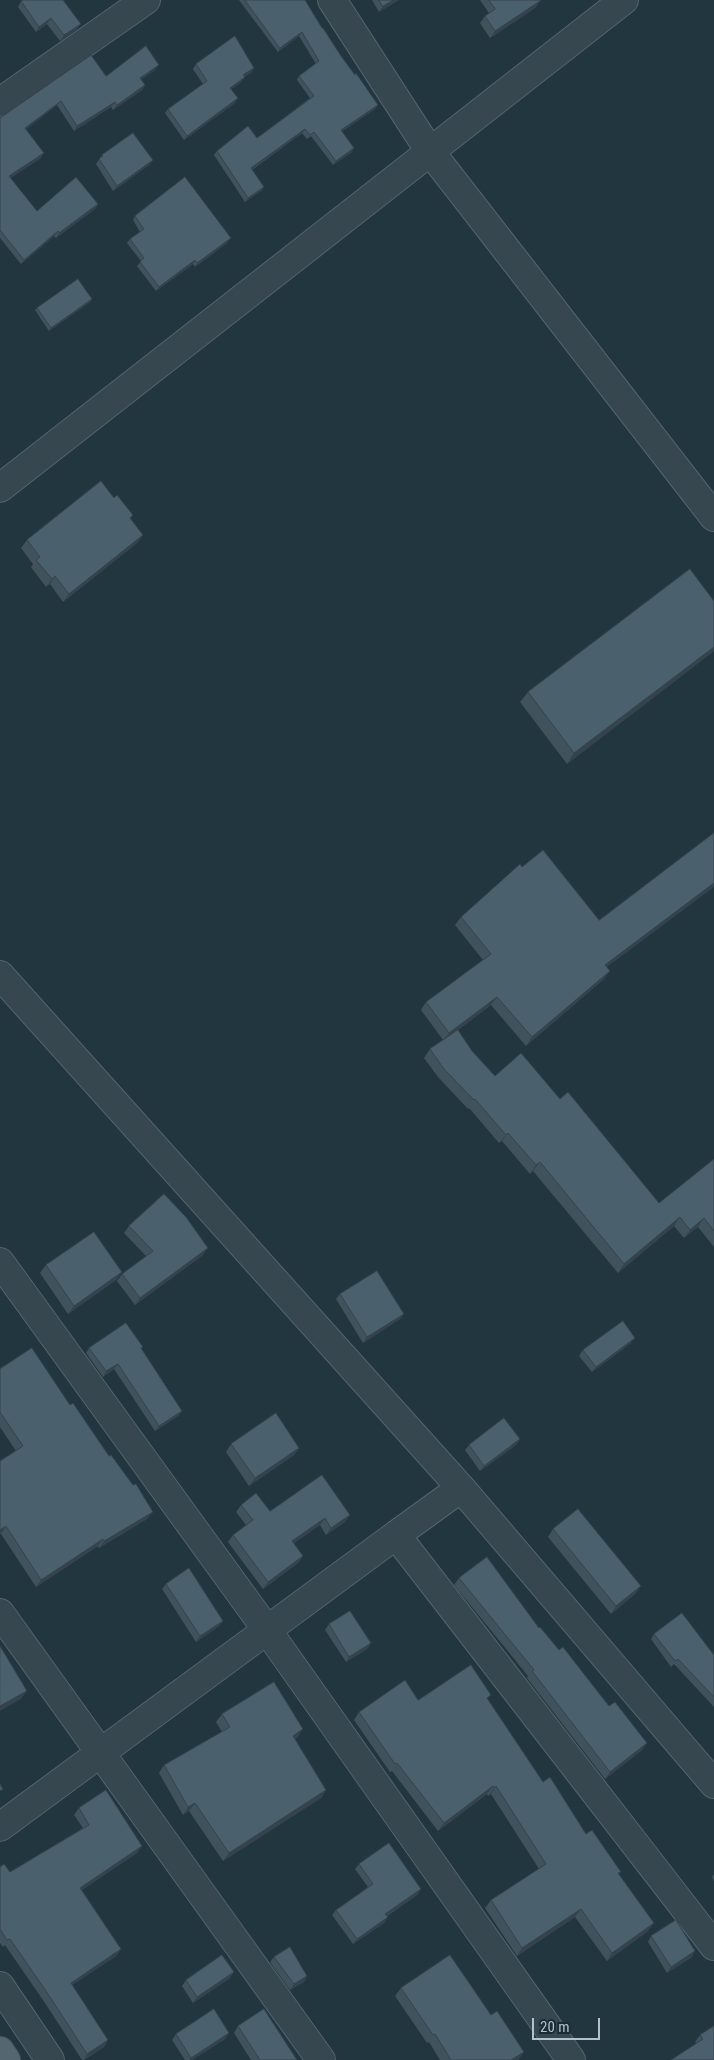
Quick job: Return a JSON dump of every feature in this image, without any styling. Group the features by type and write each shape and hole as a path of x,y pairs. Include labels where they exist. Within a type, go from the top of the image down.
{"main road":[{"path":"0,2051 6,2060"}],"street":[{"path":"0,102 146,0"},
{"path":"0,488 429,150 624,0"},
{"path":"334,1 429,150 714,517"},
{"path":"0,976 461,1488 714,1784"},
{"path":"0,1262 267,1630 571,2060"},
{"path":"0,1827 461,1488"},
{"path":"396,1536 714,1946"},
{"path":"0,1613 321,2060"},
{"path":"0,1986 50,2060"}],"building":[{"path":"63,0 81,24 64,35 51,18 39,27 21,1"},
{"path":"245,0 305,0 341,56 355,75 356,73 378,105 341,130 354,148 336,161 314,132 310,135 305,129 251,168 264,187 248,198 217,151 248,126 257,138 314,96 299,76 319,61 302,32 280,48"},
{"path":"379,0 394,0 383,6"},
{"path":"489,0 540,1 495,31 485,16 495,9"},
{"path":"235,36 254,68 243,75 245,77 230,88 238,98 187,136 168,109 207,81 196,64"},
{"path":"146,46 159,65 140,78 145,85 117,105 115,102 77,126 61,101 25,128 44,153 9,176 37,211 76,177 98,204 59,233 58,231 24,260 0,230 0,118 91,55 106,76"},
{"path":"133,133 153,160 117,186 99,159"},
{"path":"185,177 231,238 197,263 195,260 159,287 140,262 144,258 130,239 144,229 135,216"},
{"path":"78,279 92,299 51,328 37,308"},
{"path":"101,481 114,498 117,495 133,515 130,518 143,535 69,594 55,576 52,579 36,560 40,557 27,540"},
{"path":"690,569 714,601 714,647 574,753 528,692"},
{"path":"714,833 714,883 605,965 610,971 532,1037 497,997 449,1033 426,1002 491,954 461,917 520,864 522,867 543,850 599,920"},
{"path":"458,1030 472,1051 495,1076 521,1053 560,1099 568,1092 659,1203 714,1159 714,1231 704,1218 690,1230 680,1217 624,1264 540,1162 536,1165 508,1133 506,1135 475,1099 444,1069 430,1049"},
{"path":"164,1194 186,1217 208,1248 140,1298 122,1274 153,1251 129,1226"},
{"path":"94,1232 122,1272 74,1306 46,1265"},
{"path":"377,1271 404,1314 367,1337 340,1294"},
{"path":"623,1321 635,1338 596,1367 583,1350"},
{"path":"126,1323 182,1411 159,1426 118,1364 106,1371 89,1348"},
{"path":"32,1348 70,1405 73,1403 109,1456 111,1455 133,1485 136,1484 153,1512 104,1541 103,1539 41,1580 6,1526 0,1530 0,1461 23,1446 0,1412 0,1369"},
{"path":"276,1413 299,1448 255,1478 231,1444"},
{"path":"504,1418 520,1439 484,1466 469,1445"},
{"path":"322,1475 350,1515 331,1528 325,1518 292,1541 303,1556 268,1582 233,1535 253,1520 241,1505 256,1493 270,1511"},
{"path":"578,1509 641,1586 616,1606 553,1529"},
{"path":"487,1557 539,1628 559,1650 563,1647 609,1706 615,1702 647,1743 610,1772 532,1671 534,1670 459,1578"},
{"path":"189,1568 223,1621 200,1636 166,1584"},
{"path":"350,1611 371,1643 349,1657 329,1624"},
{"path":"682,1613 714,1655 714,1697 678,1659 675,1661 654,1634"},
{"path":"0,1646 27,1691 0,1706"},
{"path":"471,1665 491,1695 487,1698 543,1782 550,1777 586,1834 592,1830 621,1872 618,1873 654,1923 612,1953 581,1909 522,1948 491,1900 546,1864 496,1786 494,1788 493,1786 444,1823 397,1763 395,1764 359,1712 405,1680 418,1700"},
{"path":"274,1682 303,1729 293,1736 326,1790 229,1853 195,1803 188,1807 164,1765 230,1727 222,1714"},
{"path":"106,1790 142,1846 80,1888 121,1949 71,1983 108,2040 87,2054 10,1939 7,1940 0,1929 0,1867 4,1864 10,1872 89,1825 79,1808"},
{"path":"389,1843 421,1889 385,1914 388,1917 357,1939 336,1910 373,1884 359,1864"},
{"path":"676,1920 695,1951 671,1967 651,1936"},
{"path":"290,1947 307,1976 294,1984 274,1957"},
{"path":"222,1955 234,1972 197,1997 186,1980"},
{"path":"450,1955 491,2015 497,2011 524,2052 511,2060 451,2060 435,2034 433,2035 401,1988"},
{"path":"214,2009 229,2033 191,2058 176,2034"},
{"path":"264,2009 297,2060 260,2060 238,2026"},
{"path":"714,2026 714,2060 671,2060 703,2039 700,2035"}]}
